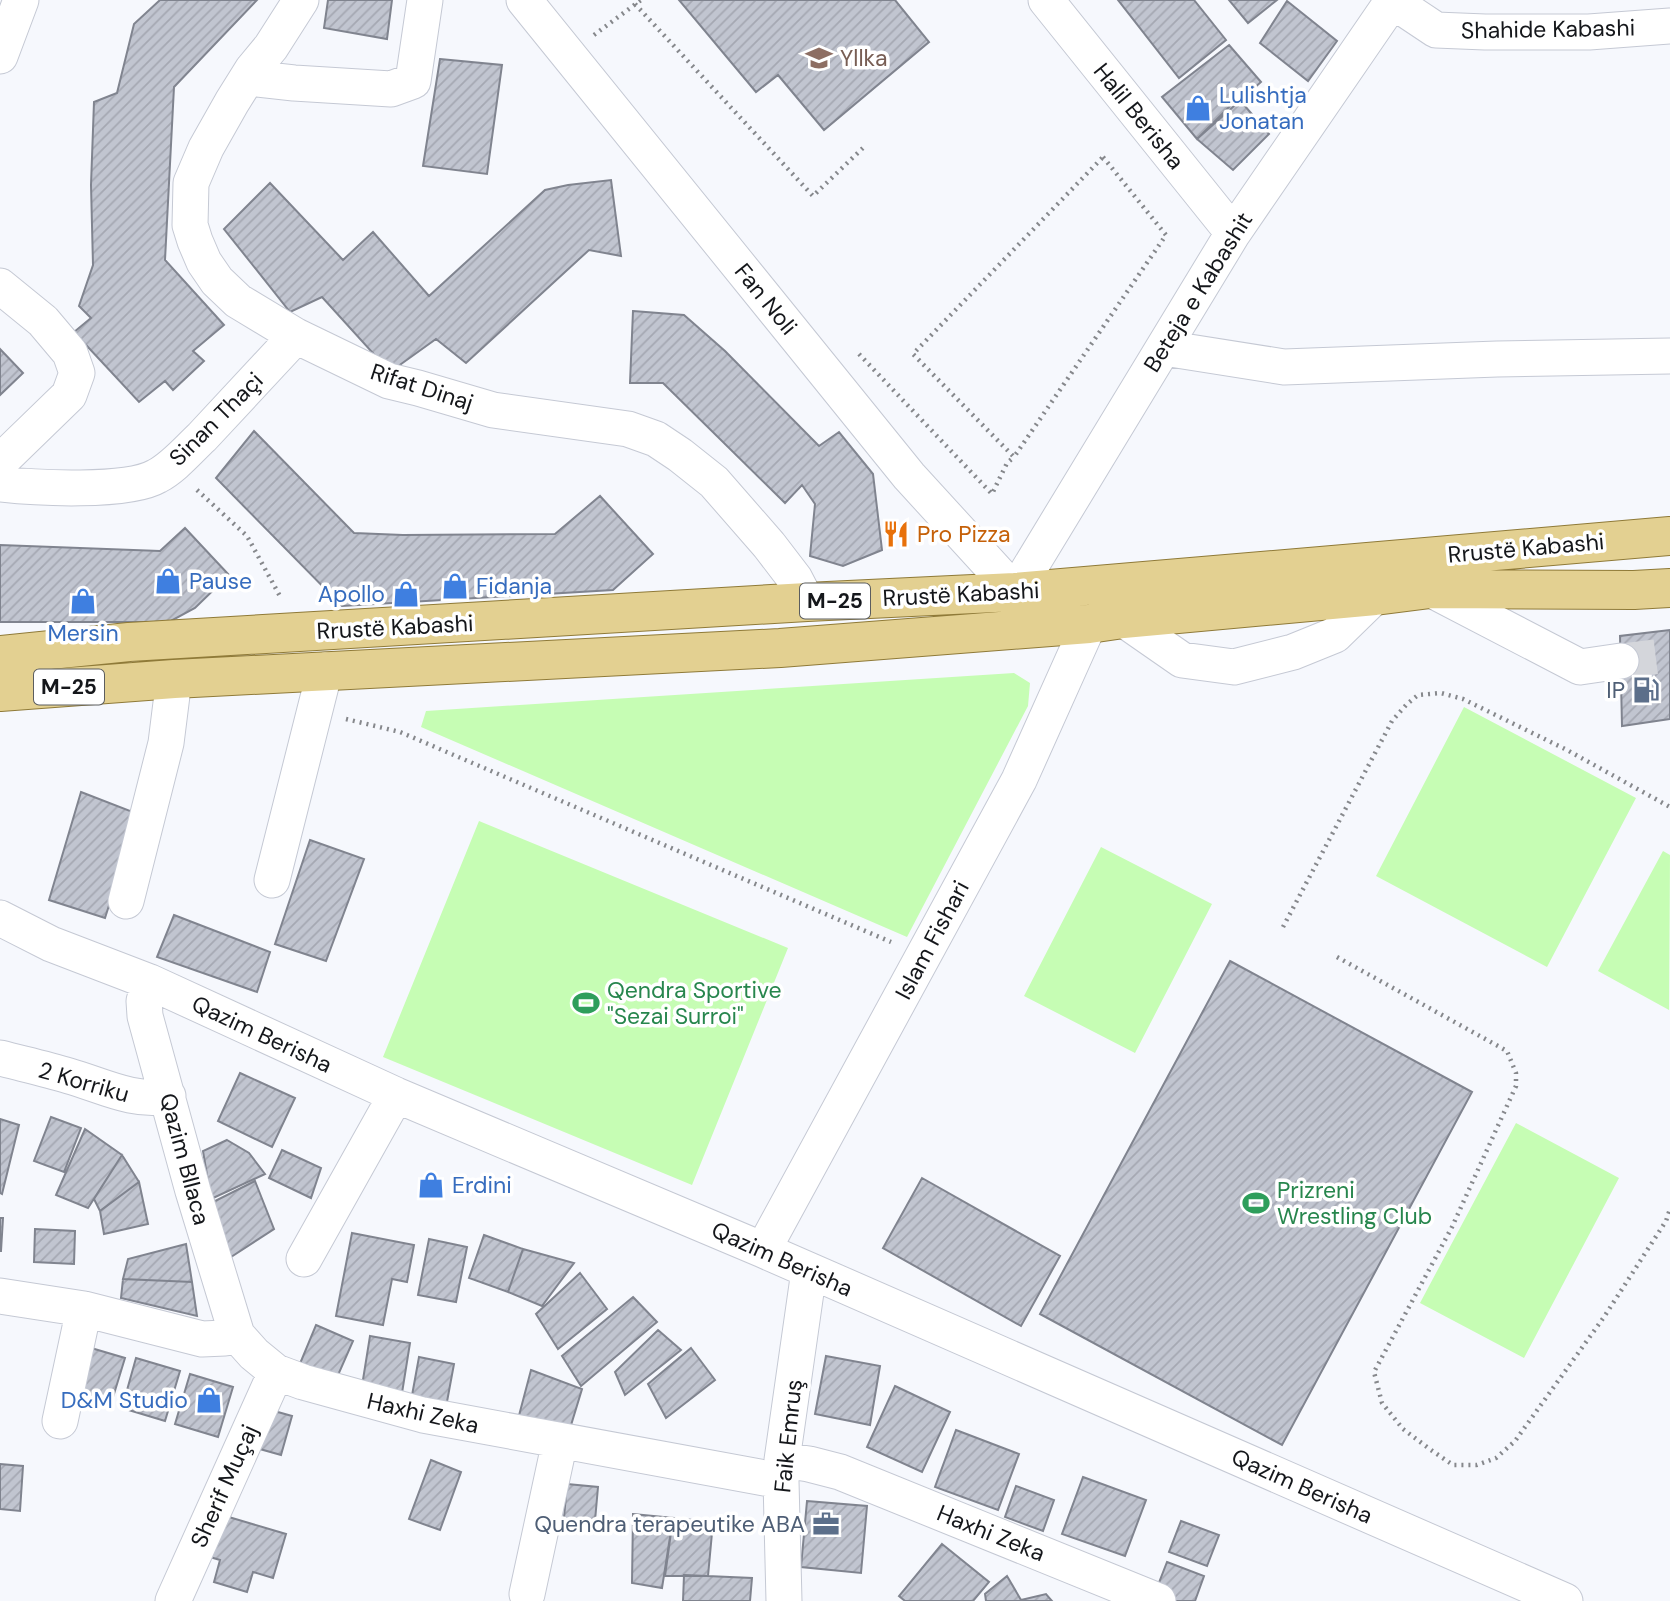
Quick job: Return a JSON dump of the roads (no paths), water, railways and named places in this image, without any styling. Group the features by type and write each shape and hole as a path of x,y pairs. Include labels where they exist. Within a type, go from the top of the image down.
{"main road":[{"name":"Rrustë Kabashi","path":"0,655 129,642 1015,592 1670,536"},
{"name":"Rrustë Kabashi","path":"156,680 780,648 1020,630 1430,589 1634,590 1670,587"},
{"name":"M-25","path":"0,692 156,680"}],"street":[{"path":"3,41 22,0"},
{"name":"Rifat Dinaj","path":"301,0 271,47 252,70 206,148 191,183 190,225 204,262 217,281 238,301 296,336 389,381 493,410 628,429 656,439 715,482 769,545 795,579 807,602"},
{"path":"252,70 258,79 391,89 413,80 425,0"},
{"name":"Fan Noli","path":"524,0 909,476 1015,592"},
{"name":"Halil Berisha","path":"1045,0 1233,233"},
{"name":"Beteja e Kabashit","path":"1015,592 1233,233 1392,1"},
{"name":"Shahide Kabashi","path":"1392,1 1436,30 1589,32 1670,26"},
{"path":"0,286 43,321 70,353 77,373 69,395 0,462"},
{"name":"Sinan Thaçi","path":"0,484 43,488 101,486 133,484 156,477 202,437 296,336"},
{"path":"1164,348 1284,366 1670,356"},
{"path":"1430,589 1580,667 1620,662"},
{"path":"1015,592 1020,630"},
{"path":"1106,622 1182,660 1234,667 1293,652 1335,635 1376,596"},
{"name":"Islam Fishari","path":"763,1250 1106,622"},
{"path":"272,880 325,670"},
{"path":"126,901 166,743 156,680"},
{"name":"Qazim Berisha","path":"0,918 51,944 149,982 396,1095 763,1250 1564,1601"},
{"name":"Qazim Bllaca","path":"149,982 144,1002 145,1016 193,1191 237,1335"},
{"name":"2 Korriku","path":"0,1058 141,1098 168,1096"},
{"path":"304,1259 396,1095"},
{"name":"Faik Emruş","path":"784,1601 781,1471 809,1271"},
{"path":"0,1296 84,1309 202,1339 237,1335"},
{"path":"60,1421 84,1309"},
{"name":"Haxhi Zeka","path":"237,1335 276,1372 423,1415 560,1441 781,1471 809,1464 840,1472 1158,1601"},
{"name":"Sherif Muçaj","path":"173,1601 276,1372"},
{"path":"527,1594 560,1441"}],"tunnel":[{"path":"1621,661 1670,655"}],"place":[{"name":"Yllka","path":"819,58"},
{"name":"Lulishtja Jonatan","path":"1198,108"},
{"name":"Pro Pizza","path":"896,534"},
{"name":"Pause","path":"168,581"},
{"name":"Fidanja","path":"455,586"},
{"name":"Apollo","path":"406,594"},
{"name":"Mersin","path":"83,601"},
{"name":"IP","path":"1646,690"},
{"name":"Qendra Sportive \"Sezai Surroi\"","path":"586,1003"},
{"name":"Erdini","path":"431,1185"},
{"name":"Prizreni Wrestling Club","path":"1256,1203"},
{"name":"D&M Studio","path":"209,1400"},
{"name":"Quendra terapeutike ABA","path":"826,1524"}]}
